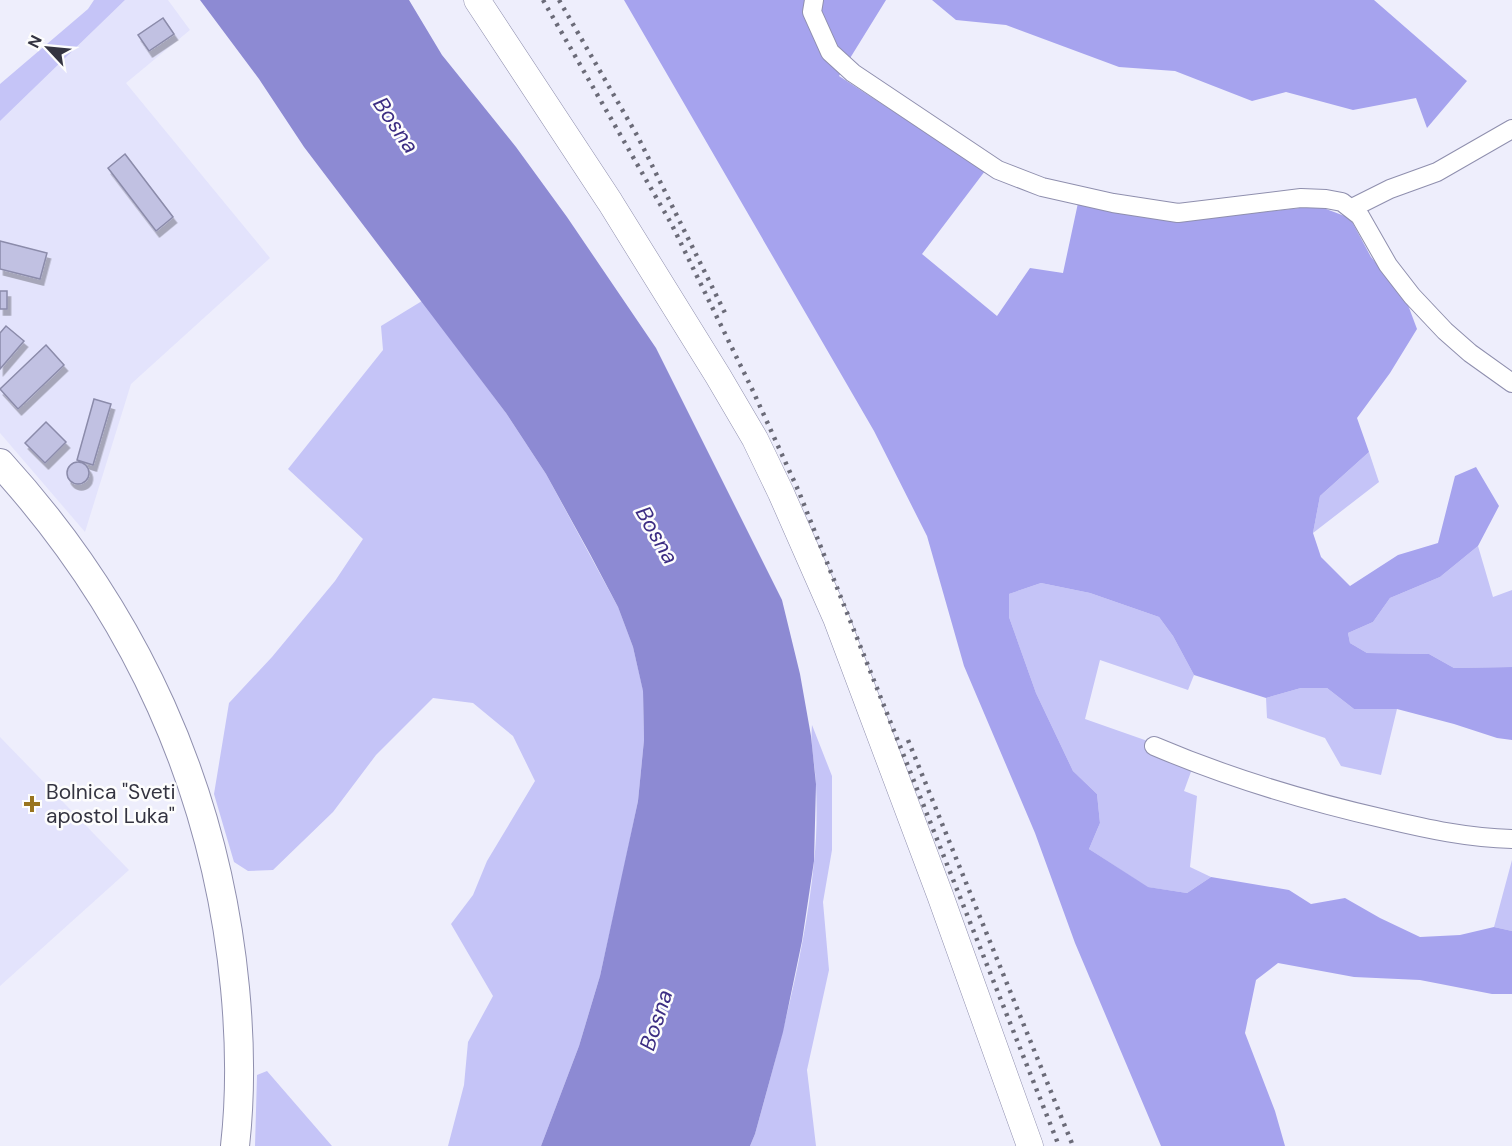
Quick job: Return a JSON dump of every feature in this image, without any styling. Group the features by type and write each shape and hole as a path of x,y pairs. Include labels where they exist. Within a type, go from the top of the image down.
{"main road":[{"path":"477,0 610,202 755,439 836,618 940,895 1030,1146"},
{"path":"0,463 28,494 86,570 136,653 164,713 198,799 219,877 231,951 240,1040 238,1121 235,1146"}],"street":[{"path":"814,0 812,12 830,52 853,73 998,170 1009,175 1042,187 1113,204 1178,213 1301,198 1342,202 1352,208 1365,222 1388,265 1412,296 1445,331 1470,353 1512,383"},
{"path":"1352,208 1390,189 1437,172 1512,129"},
{"path":"1154,746 1238,779 1342,809 1461,835 1512,839"}],"shaded area":[{"path":"94,0 125,0 0,121 0,84 88,9"},
{"path":"125,0 168,0 190,30 126,83 270,258 131,384 85,532 0,433 0,121"},
{"path":"624,0 886,0 839,76 985,171 922,254 997,316 1030,268 1063,273 1078,203 1181,221 1318,206 1350,218 1371,257 1405,297 1417,329 1390,373 1357,418 1369,452 1320,496 1313,533 1321,557 1350,586 1398,555 1438,543 1455,476 1476,467 1499,506 1478,546 1440,577 1390,598 1373,622 1348,633 1350,643 1367,653 1429,654 1454,668 1512,667 1512,740 1497,738 1397,709 1354,709 1327,688 1301,688 1266,698 1194,675 1173,636 1159,617 1090,593 1041,583 1009,594 1009,617 1036,693 1073,771 1097,794 1100,823 1089,849 1148,887 1187,893 1211,877 1289,890 1311,904 1345,898 1420,937 1460,935 1494,927 1512,931 1512,994 1492,994 1420,980 1354,977 1278,963 1256,980 1245,1033 1275,1111 1285,1146 1161,1146 1075,943 1035,833 964,666 927,536 874,431"},
{"path":"932,0 1374,0 1467,81 1427,128 1416,98 1353,110 1286,92 1252,101 1175,71 1119,67 1006,25 956,20"},
{"path":"422,301 506,413 546,474 618,607 633,647 643,690 644,740 638,801 600,976 579,1046 541,1146 448,1146 464,1085 468,1042 493,996 451,924 473,895 487,861 535,781 513,736 473,703 433,698 376,755 333,812 273,870 248,871 234,862 214,794 229,703 272,657 335,581 363,539 288,469 383,350 381,326"},
{"path":"1369,452 1379,482 1313,533 1320,496"},
{"path":"1478,546 1493,597 1512,590 1512,667 1454,668 1429,654 1367,653 1350,643 1348,633 1373,622 1390,598 1440,577"},
{"path":"1041,583 1090,593 1159,617 1173,636 1194,675 1188,690 1100,660 1085,719 1196,758 1184,791 1197,796 1190,867 1211,877 1187,893 1147,887 1089,849 1100,823 1097,794 1073,771 1036,693 1009,617 1009,594"},
{"path":"1301,688 1327,688 1354,709 1397,709 1381,775 1341,766 1325,738 1267,718 1266,698"},
{"path":"812,725 832,776 832,850 823,902 829,970 807,1070 816,1146 750,1146 782,1033 798,965 810,896 816,823"},
{"name":"Bolnica \"Sveti apostol Luka\"","path":"0,737 129,870 0,986"},
{"path":"1512,860 1512,931 1494,927"},
{"path":"267,1071 332,1146 255,1146 257,1075"}],"water":[{"name":"Bosna","path":"200,0 409,0 442,55 516,147 567,217 656,348 782,600 800,674 811,736 816,784 814,861 802,941 783,1032 750,1146 541,1146 579,1046 600,976 638,801 644,740 643,691 633,647 618,607 590,554 546,474 506,413 304,147 259,79"}],"building":[{"path":"163,18 174,34 149,51 138,35"},
{"path":"125,154 173,217 156,231 108,168"},
{"path":"0,241 47,253 40,279 0,269"},
{"path":"0,291 7,291 7,309 0,309"},
{"path":"6,326 24,341 0,369 0,333"},
{"path":"46,345 64,365 18,409 0,389"},
{"path":"94,399 111,404 93,465 77,460"},
{"path":"46,422 66,442 45,463 25,443"},
{"path":"78,462 86,465 89,473 86,481 78,484 70,481 67,473 70,465"}],"railway":[{"path":"543,0 672,225 753,391 799,492 1059,1146"},
{"path":"559,0 638,137 725,313"},
{"path":"908,740 1073,1146"}],"place":[{"name":"Bolnica \"Sveti apostol Luka\"","path":"32,804"}]}
